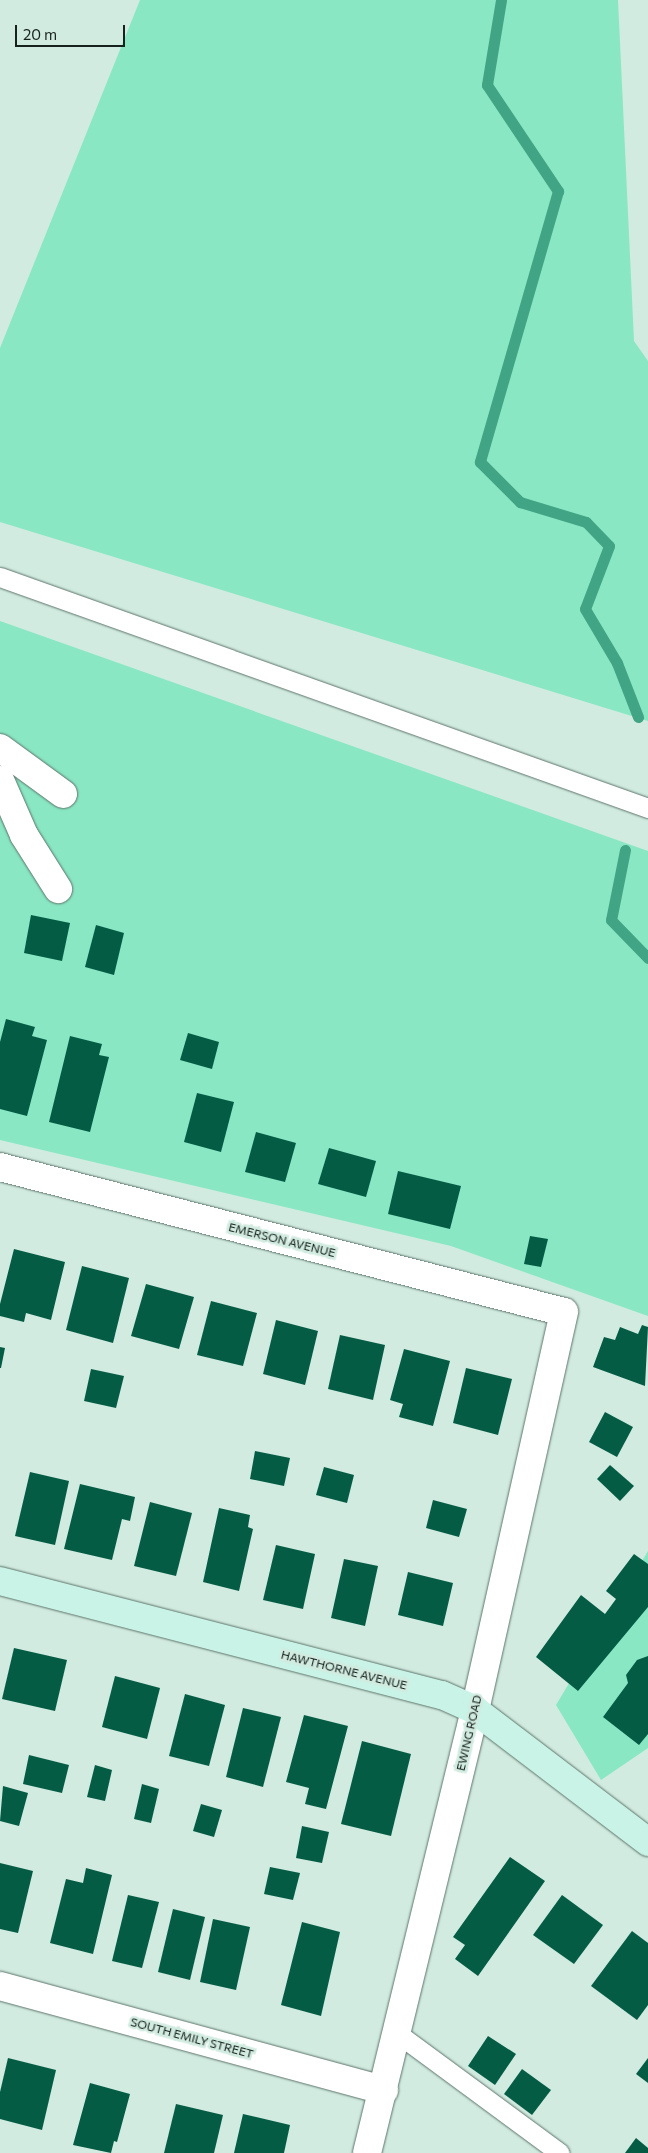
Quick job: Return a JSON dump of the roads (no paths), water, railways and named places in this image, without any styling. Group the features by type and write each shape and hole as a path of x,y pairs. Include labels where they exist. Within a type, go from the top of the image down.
{"street":[{"path":"0,748 63,794"},
{"path":"0,780 24,835 58,889"},
{"name":"EMERSON AVENUE","path":"0,1167 564,1312"},
{"name":"EWING ROAD","path":"367,2153 384,2090 474,1710 564,1312"},
{"name":"HAWTHORNE AVENUE","path":"0,1581 442,1695 474,1710 648,1842"},
{"name":"SOUTH EMILY STREET","path":"0,1986 384,2090"}],"lane":[{"path":"0,577 648,808"},
{"path":"397,2033 560,2153"}],"waterway":[{"path":"501,0 487,85 558,191 480,462 520,502 586,522 609,546 585,609 617,663 638,717"},
{"path":"625,850 611,920 648,958"}]}
